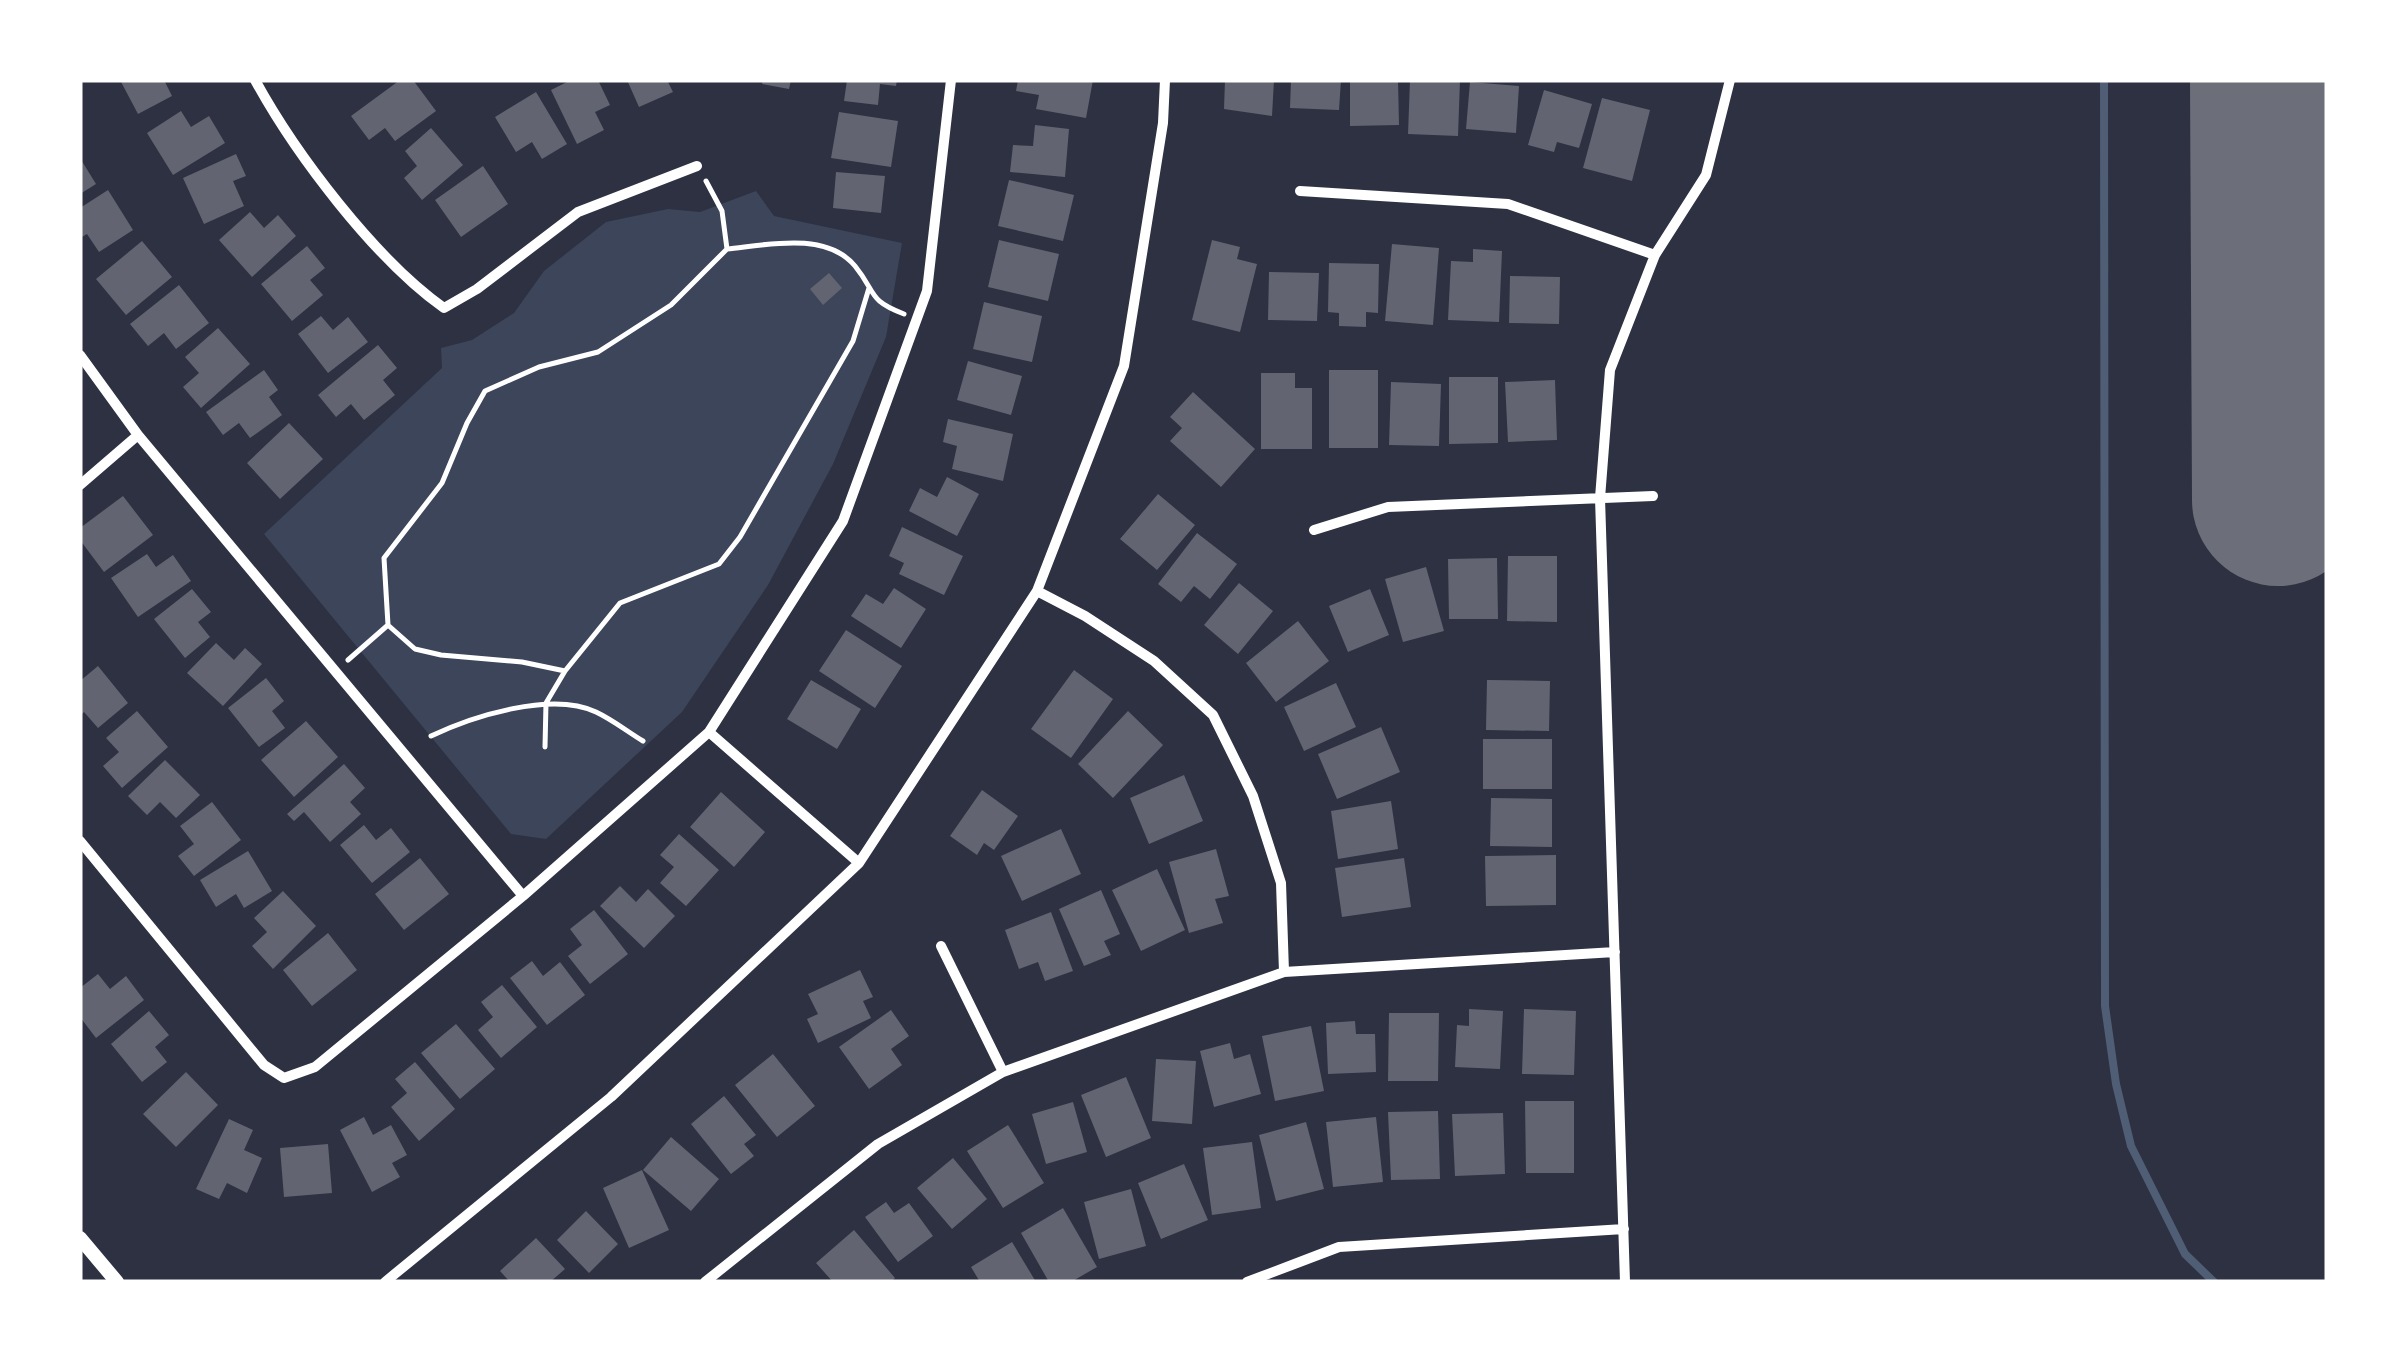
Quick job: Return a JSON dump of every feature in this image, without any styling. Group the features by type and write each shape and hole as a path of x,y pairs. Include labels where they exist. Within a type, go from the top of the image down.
{"street":[{"path":"255,80 328,192 422,292 444,308 476,289 578,212 697,166"},
{"path":"80,841 264,1064 284,1078 316,1067 523,896 708,732 843,522 927,291 952,80"},
{"path":"385,1282 611,1098 859,862 1037,590 1124,366 1163,123 1165,80"},
{"path":"1625,1282 1600,498 1610,370 1655,254 1706,175 1730,80"},
{"path":"1300,191 1508,204 1655,254"},
{"path":"80,355 138,435 523,896"},
{"path":"80,485 138,435"},
{"path":"1314,530 1388,507 1653,496"},
{"path":"1037,590 1154,661 1213,715 1253,796 1281,883 1284,972"},
{"path":"708,732 859,862"},
{"path":"941,946 1003,1072"},
{"path":"705,1282 878,1144 1003,1072 1284,972 1615,952"},
{"path":"1247,1282 1338,1247 1624,1229"},
{"path":"80,1238 116,1282"}],"path":[{"path":"697,166 722,211 727,249"},
{"path":"565,671 415,649 388,625 384,558 442,484 484,391 539,367 598,352 671,306 727,249 788,242 832,249 853,264 880,305 917,318"},
{"path":"545,748 546,703 565,671 620,604 718,564 729,550 853,341 869,288"},
{"path":"335,671 388,625"},
{"path":"430,736 460,722 546,703 594,710 643,741"}],"shaded area":[{"path":"756,191 774,216 902,243 886,337 833,464 768,585 682,712 546,839 511,834 264,534 442,368 441,348 472,340 514,313 544,271 606,222 668,209 700,212"}],"building":[{"path":"120,80 164,80 172,96 138,114"},
{"path":"400,80 413,80 436,111 395,141 385,128 369,140 351,116"},
{"path":"571,80 598,80 610,105 595,112 604,130 577,144 551,90"},
{"path":"627,80 667,80 673,92 639,107"},
{"path":"763,80 791,80 789,89 762,84"},
{"path":"847,80 897,80 896,86 880,84 878,105 844,101"},
{"path":"1018,80 1093,80 1086,118 1036,109 1039,95 1016,91"},
{"path":"1225,80 1274,80 1272,116 1224,109"},
{"path":"1291,80 1341,80 1339,110 1290,108"},
{"path":"1350,80 1398,80 1399,125 1350,126"},
{"path":"1410,80 1460,80 1458,136 1408,134"},
{"path":"1470,82 1519,86 1516,133 1466,129"},
{"path":"1544,90 1592,104 1579,148 1557,142 1554,152 1528,145"},
{"path":"536,92 567,144 542,159 532,142 516,152 495,117"},
{"path":"1602,98 1650,110 1632,181 1583,168"},
{"path":"181,111 191,127 209,116 225,143 173,175 147,133"},
{"path":"839,112 898,121 891,167 831,158"},
{"path":"1035,125 1069,129 1065,177 1010,172 1013,145 1033,146"},
{"path":"431,128 463,165 422,200 404,178 417,166 405,151"},
{"path":"236,154 246,176 233,181 244,206 204,224 183,178"},
{"path":"80,158 96,184 80,194"},
{"path":"483,166 508,204 461,237 435,200"},
{"path":"836,172 885,176 881,213 833,208"},
{"path":"1009,180 1074,195 1063,241 998,226"},
{"path":"108,190 133,230 99,252 87,234 80,238 80,208"},
{"path":"250,212 264,228 278,215 296,236 252,277 219,240"},
{"path":"999,240 1059,254 1048,301 988,287"},
{"path":"1212,240 1240,247 1237,259 1257,264 1240,332 1192,320"},
{"path":"142,241 172,277 126,315 96,279"},
{"path":"1392,244 1439,248 1433,325 1385,321"},
{"path":"307,246 325,268 310,280 323,295 292,321 261,284"},
{"path":"1473,249 1502,251 1499,322 1448,320 1451,261 1473,262"},
{"path":"1329,263 1379,264 1378,313 1366,312 1366,327 1339,326 1339,313 1328,312"},
{"path":"1269,272 1319,273 1317,321 1268,320"},
{"path":"829,273 842,288 823,305 810,289"},
{"path":"1510,276 1560,277 1559,324 1509,323"},
{"path":"179,285 209,323 176,349 164,333 148,346 130,324"},
{"path":"984,302 1042,316 1032,362 973,349"},
{"path":"321,316 333,330 348,317 368,342 328,373 298,334"},
{"path":"218,328 250,364 201,408 183,387 199,373 185,357"},
{"path":"378,345 397,368 383,380 395,395 364,420 351,404 336,417 318,395"},
{"path":"968,361 1022,376 1011,415 957,400"},
{"path":"264,370 278,390 269,397 282,415 250,438 239,423 223,435 206,412"},
{"path":"1329,370 1378,370 1378,448 1329,448"},
{"path":"1261,373 1295,373 1295,388 1312,388 1312,449 1261,449"},
{"path":"1449,377 1498,377 1498,443 1449,444"},
{"path":"1555,380 1557,440 1508,442 1505,382"},
{"path":"1391,382 1441,384 1439,446 1389,445"},
{"path":"1193,392 1255,449 1221,487 1170,441 1182,428 1170,417"},
{"path":"948,419 1013,434 1003,481 952,469 957,446 943,442"},
{"path":"289,423 323,459 280,499 247,463"},
{"path":"947,477 979,494 957,536 909,511 920,488 937,497"},
{"path":"1158,494 1195,525 1157,570 1120,539"},
{"path":"123,496 153,535 104,572 80,540 80,528"},
{"path":"902,527 963,556 944,595 899,574 904,563 889,556"},
{"path":"1197,533 1237,564 1210,599 1194,586 1181,602 1158,584"},
{"path":"147,554 156,567 173,555 191,581 138,617 111,578"},
{"path":"1508,556 1557,556 1557,622 1507,621"},
{"path":"1497,558 1498,619 1449,619 1448,559"},
{"path":"1426,567 1444,631 1403,642 1385,579"},
{"path":"1239,583 1273,611 1238,654 1204,625"},
{"path":"894,588 926,609 901,648 851,616 866,594 883,604"},
{"path":"192,589 211,612 198,622 210,637 185,658 154,619"},
{"path":"1370,589 1389,635 1348,652 1329,606"},
{"path":"1298,621 1329,661 1276,702 1246,663"},
{"path":"846,630 902,666 875,708 819,671"},
{"path":"216,643 234,660 245,648 262,664 223,706 187,673"},
{"path":"98,666 128,703 98,728 84,712 80,716 80,681"},
{"path":"1074,670 1113,699 1071,758 1031,729"},
{"path":"266,678 284,701 272,711 285,728 259,747 228,708"},
{"path":"811,680 861,709 837,749 787,719"},
{"path":"1487,680 1550,681 1549,731 1486,730"},
{"path":"1336,683 1356,727 1304,751 1284,707"},
{"path":"137,711 168,747 122,788 103,766 119,752 106,738"},
{"path":"1128,711 1163,745 1113,798 1078,764"},
{"path":"306,721 338,757 294,797 261,760"},
{"path":"1381,727 1400,772 1337,799 1318,754"},
{"path":"1483,739 1552,739 1552,789 1483,789"},
{"path":"165,760 200,795 176,818 160,802 147,815 128,796"},
{"path":"344,764 365,788 350,802 361,814 330,842 304,812 294,821 287,814"},
{"path":"1184,775 1203,821 1149,844 1130,798"},
{"path":"982,790 1018,816 994,850 984,843 977,855 950,836"},
{"path":"721,792 765,832 734,867 690,827"},
{"path":"1491,798 1552,799 1552,847 1490,846"},
{"path":"1391,801 1398,849 1338,859 1331,811"},
{"path":"212,802 241,840 194,876 178,856 194,844 180,826"},
{"path":"364,825 376,840 391,828 410,852 372,883 340,845"},
{"path":"1061,829 1081,874 1022,901 1001,856"},
{"path":"679,834 719,870 686,906 660,883 674,867 660,855"},
{"path":"1216,849 1229,896 1215,899 1223,923 1189,933 1169,862"},
{"path":"248,851 272,891 244,908 236,894 216,907 200,880"},
{"path":"1556,855 1556,905 1486,906 1485,856"},
{"path":"420,858 449,894 404,930 375,894"},
{"path":"1404,858 1411,907 1342,917 1335,868"},
{"path":"1157,869 1185,930 1141,951 1112,890"},
{"path":"620,886 636,902 648,889 675,916 644,948 600,906"},
{"path":"1101,890 1120,934 1104,941 1111,955 1084,966 1059,909"},
{"path":"283,891 316,926 273,969 252,946 267,932 254,918"},
{"path":"594,910 628,954 590,984 568,956 582,945 570,929"},
{"path":"1051,912 1073,971 1045,981 1038,962 1019,969 1005,930"},
{"path":"328,933 357,970 312,1006 283,970"},
{"path":"532,961 543,976 560,962 585,995 547,1025 510,978"},
{"path":"860,970 873,997 863,1001 871,1018 818,1043 807,1019 818,1014 808,994"},
{"path":"98,974 110,989 126,976 144,1000 96,1038 80,1017 80,988"},
{"path":"502,985 537,1027 501,1058 478,1030 493,1017 481,1002"},
{"path":"1469,1009 1503,1011 1500,1069 1455,1067 1457,1025 1469,1026"},
{"path":"1524,1009 1576,1011 1574,1075 1522,1074"},
{"path":"891,1010 909,1036 891,1049 902,1065 869,1089 839,1047"},
{"path":"149,1011 169,1035 155,1047 167,1062 142,1082 111,1044"},
{"path":"1389,1013 1439,1013 1438,1081 1388,1081"},
{"path":"1355,1021 1356,1034 1375,1034 1376,1072 1328,1074 1326,1023"},
{"path":"456,1024 495,1069 460,1099 421,1053"},
{"path":"1311,1026 1324,1091 1275,1101 1262,1036"},
{"path":"1230,1043 1234,1059 1250,1054 1261,1094 1214,1107 1200,1051"},
{"path":"773,1054 815,1106 777,1137 735,1085"},
{"path":"1156,1059 1196,1061 1192,1124 1152,1121"},
{"path":"415,1062 455,1109 419,1141 391,1107 407,1093 395,1079"},
{"path":"186,1072 218,1105 176,1147 143,1114"},
{"path":"1126,1077 1151,1138 1106,1157 1081,1095"},
{"path":"724,1096 756,1135 744,1144 754,1156 731,1174 691,1124"},
{"path":"1525,1101 1574,1101 1574,1173 1526,1173"},
{"path":"1073,1102 1087,1152 1046,1164 1032,1114"},
{"path":"1438,1111 1440,1179 1391,1180 1388,1112"},
{"path":"1503,1113 1505,1174 1455,1176 1452,1114"},
{"path":"364,1117 373,1135 391,1125 407,1155 392,1163 400,1177 372,1192 340,1130"},
{"path":"1376,1117 1383,1182 1333,1187 1326,1122"},
{"path":"229,1119 253,1130 244,1150 262,1158 247,1193 227,1183 219,1199 196,1189"},
{"path":"1306,1122 1324,1189 1276,1201 1259,1135"},
{"path":"1008,1125 1044,1183 1003,1208 967,1151"},
{"path":"671,1137 719,1179 691,1211 643,1170"},
{"path":"1252,1142 1261,1208 1212,1215 1203,1148"},
{"path":"328,1144 332,1193 284,1197 280,1148"},
{"path":"953,1158 987,1199 952,1229 917,1188"},
{"path":"1184,1164 1208,1220 1161,1239 1138,1183"},
{"path":"642,1170 669,1230 629,1248 603,1188"},
{"path":"1131,1189 1146,1246 1099,1259 1084,1202"},
{"path":"886,1202 894,1213 909,1203 933,1236 898,1262 865,1217"},
{"path":"1063,1208 1097,1267 1071,1282 1049,1282 1021,1233"},
{"path":"586,1211 618,1244 589,1273 557,1240"},
{"path":"854,1230 895,1278 891,1282 833,1282 816,1263"},
{"path":"536,1238 565,1269 550,1282 510,1282 500,1271"},
{"path":"1012,1242 1036,1282 980,1282 971,1267"}],"waterway":[{"path":"2104,80 2105,1006 2116,1084 2131,1146 2185,1254 2214,1282"}],"taxiway":[{"path":"2276,181 2317,196 2327,190"}],"runway":[{"path":"2276,80 2278,500"}]}
